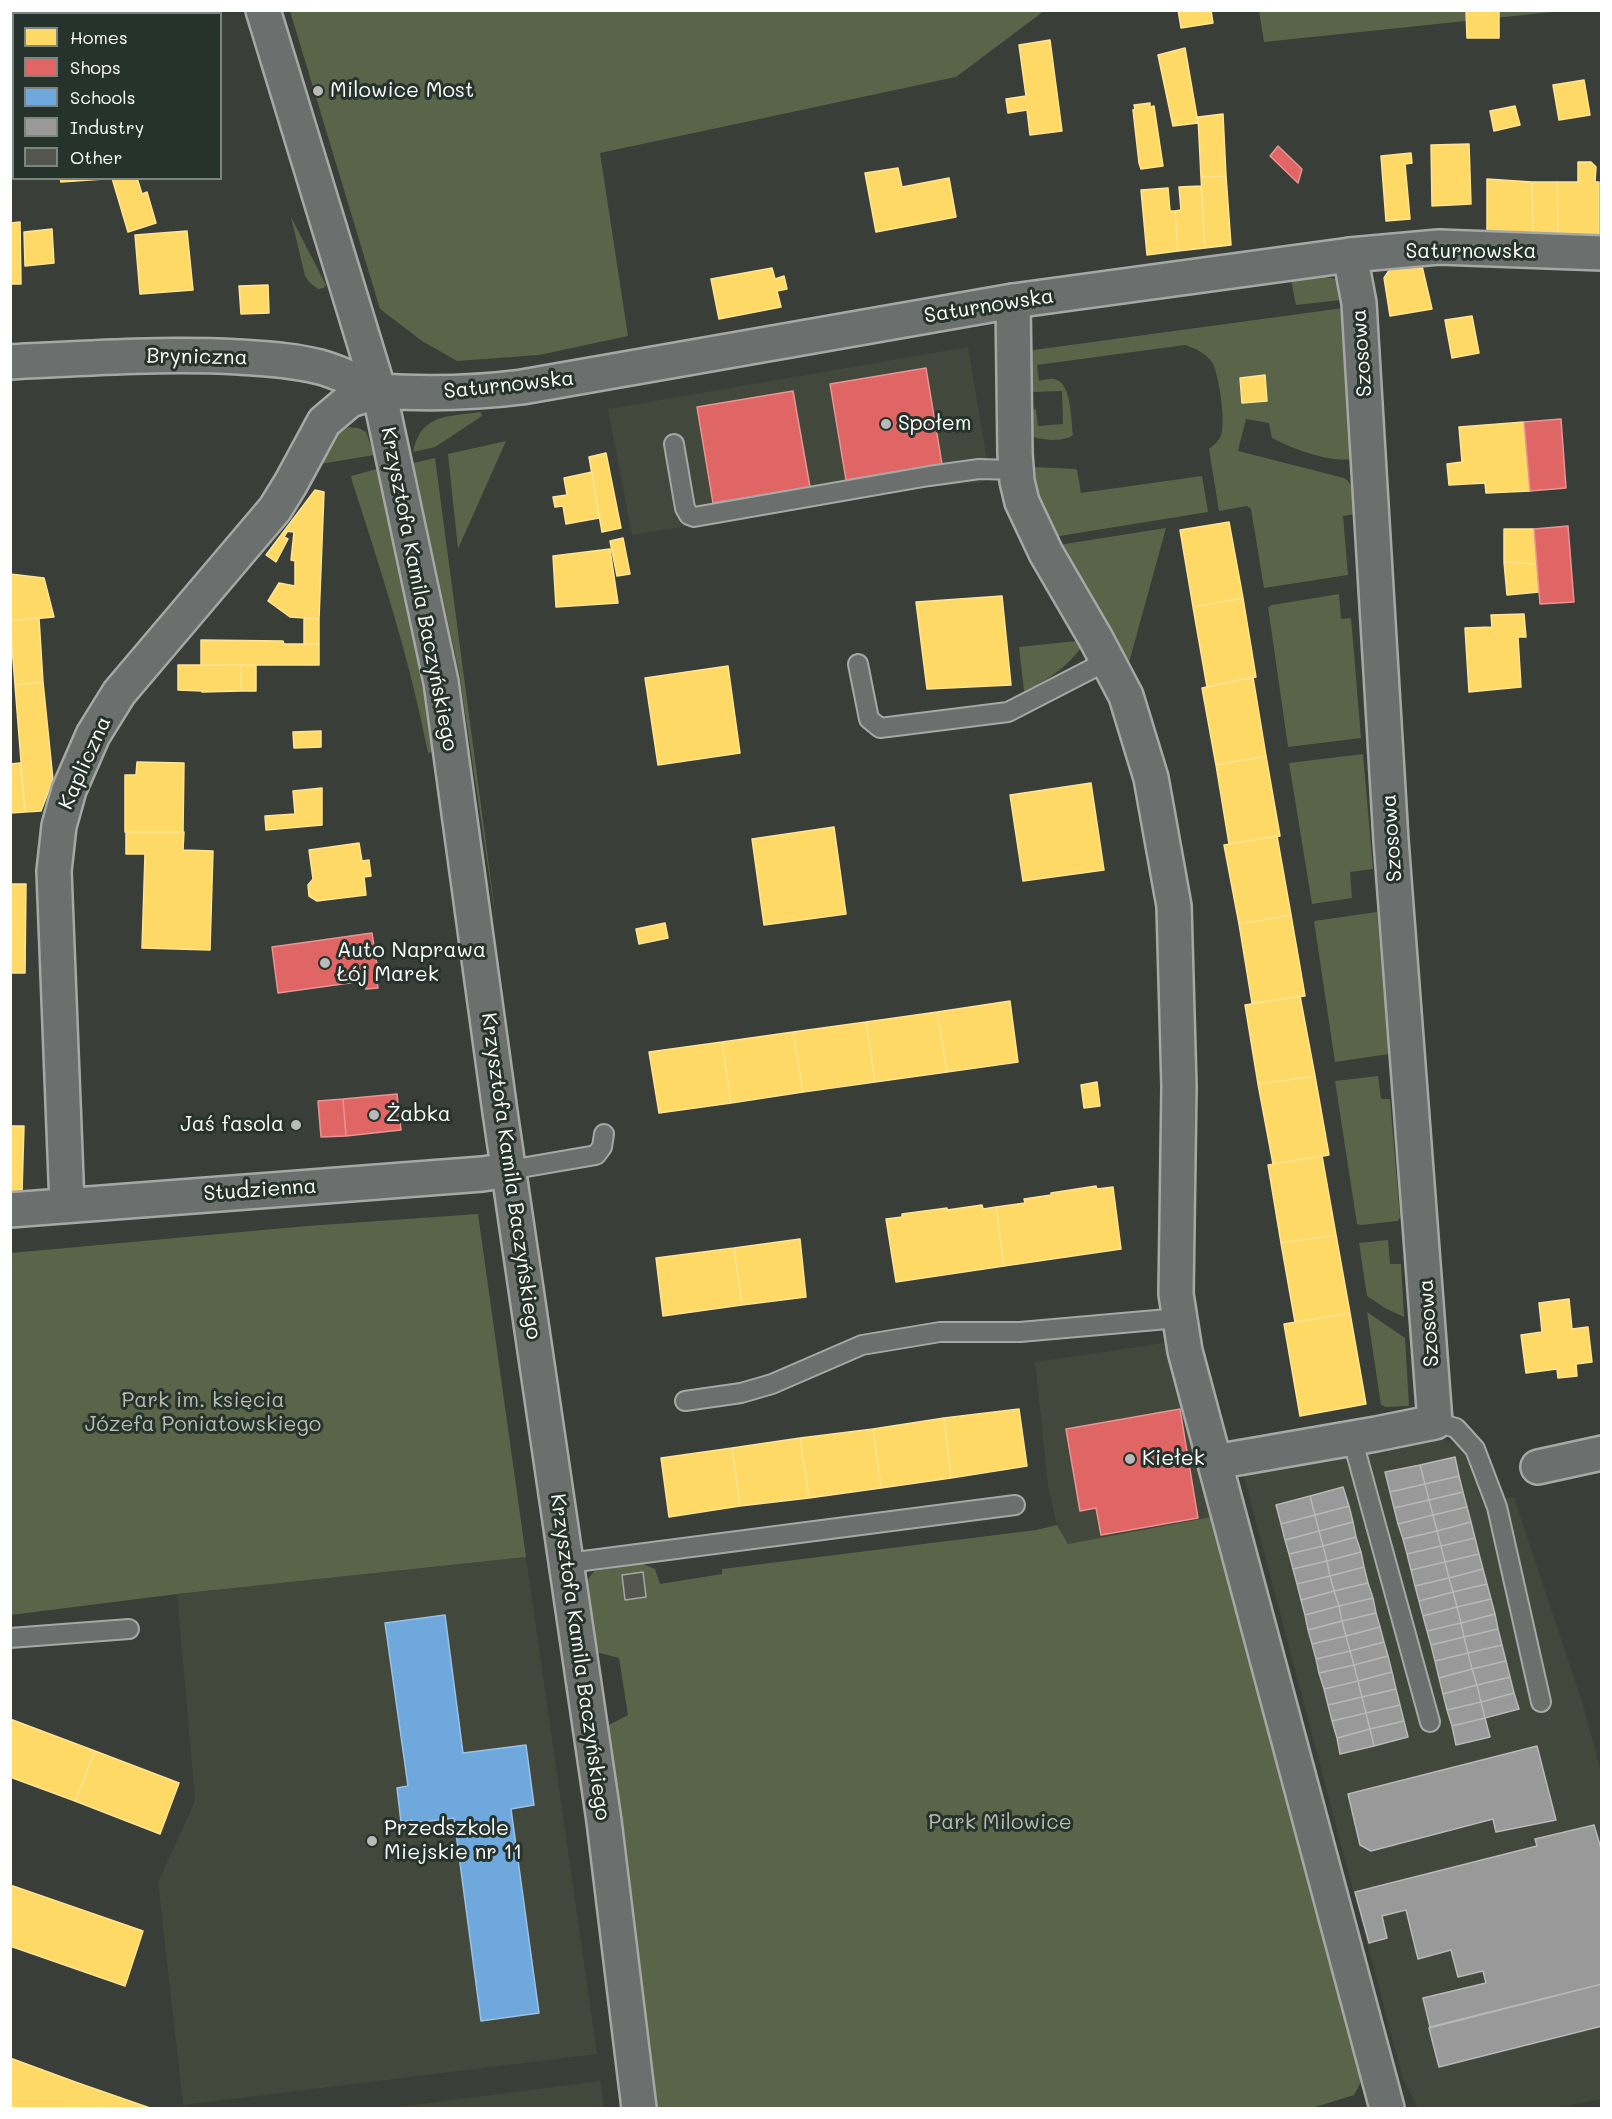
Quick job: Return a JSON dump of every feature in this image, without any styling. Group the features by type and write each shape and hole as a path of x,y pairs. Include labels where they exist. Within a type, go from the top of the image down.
{"street":[{"name":"Krzysztofa Kamila Baczyńskiego","path":"263,10 379,391 441,682 509,1170 604,1821 639,2109"},
{"name":"Saturnowska","path":"379,391 416,393 493,391 522,387 1013,301 1350,255 1439,247 1602,254"},
{"name":"Szosowa","path":"1350,255 1359,303 1390,829 1435,1422"},
{"path":"1013,301 1012,378 1016,470 1022,502 1041,543 1126,696 1151,778 1174,906 1179,1087 1176,1294 1185,1351 1383,2107"},
{"name":"Bryniczna","path":"10,362 135,356 207,356 279,360 346,375 379,391"},
{"name":"Kapliczna","path":"67,1205 54,871 59,825 69,790 93,735 119,693 275,508 324,422 350,400 379,391"},
{"name":"Studzienna","path":"10,1210 482,1174 509,1170"},
{"path":"1215,1462 1435,1422"},
{"path":"1538,1467 1602,1453"}],"lane":[{"path":"674,444 685,508 689,515 694,517 979,469 1016,470"},
{"path":"858,664 869,719 880,728 1008,712 1107,661"},
{"path":"509,1170 596,1155 603,1147 604,1134"},
{"path":"686,1401 741,1393 772,1384 862,1345 940,1332 1020,1332 1179,1318"},
{"path":"1435,1422 1456,1428 1475,1449 1497,1507 1541,1702"},
{"path":"1352,1438 1430,1722"},
{"path":"568,1563 1015,1505"},
{"path":"10,1638 129,1629"}],"shaded area":[{"path":"968,347 990,478 982,482 923,488 632,535 608,409"},
{"path":"1171,1342 1217,1516 1068,1544 1057,1525 1048,1486 1035,1362"},
{"path":"1432,1433 1464,1449 1483,1501 1514,1497 1582,1701 1601,1771 1601,2099 1555,2108 1418,2108 1403,2079 1243,1473"},
{"name":"Przedszkole Miejskie nr 11","path":"526,1557 597,2054 183,2105 158,1882 195,1801 177,1594"},
{"path":"600,2081 604,2108 390,2108"}],"green space":[{"path":"290,10 1044,11 956,77 600,153 628,336 539,355 457,361 422,341 380,309"},
{"path":"1259,10 1562,11 1264,42"},
{"path":"291,217 326,285 324,288 318,289 305,276"},
{"path":"1325,277 1342,283 1350,299 1296,305 1291,280"},
{"path":"1351,307 1355,458 1336,459 1301,451 1272,438 1269,423 1246,419 1238,451 1344,478 1348,481 1354,494 1355,514 1343,516 1348,575 1264,588 1251,509 1247,506 1219,511 1209,449 1219,439 1222,429 1219,387 1212,362 1203,353 1192,348 1185,345 1037,365 1039,381 1054,379 1064,387 1069,403 1073,435 1069,438 1051,440 1028,435 1027,411 1036,409 1038,426 1063,424 1062,391 1032,392 1032,397 1027,397 1026,351"},
{"path":"481,412 482,416 435,447 413,452 422,430 429,424 438,419"},
{"path":"349,427 366,432 374,455 320,464 334,437"},
{"path":"506,441 458,549 448,454"},
{"path":"435,458 497,927 459,672 413,463"},
{"path":"1034,467 1077,470 1081,493 1202,476 1208,512 1047,538 1031,469"},
{"path":"377,469 407,594 424,686 433,752 428,753 404,650 351,476"},
{"path":"1166,528 1125,677 1052,546"},
{"path":"1339,594 1341,619 1351,618 1361,738 1288,747 1268,607"},
{"path":"1086,640 1074,657 1059,670 1024,691 1019,647"},
{"path":"1363,754 1373,869 1350,872 1352,898 1312,904 1289,763"},
{"path":"1377,912 1389,1054 1335,1062 1314,921"},
{"path":"1378,1076 1381,1099 1390,1099 1400,1217 1398,1221 1361,1225 1357,1224 1335,1081"},
{"name":"Park im. księcia Józefa Poniatowskiego","path":"478,1214 526,1557 177,1594 11,1615 11,1253 307,1226"},
{"path":"1388,1240 1390,1264 1401,1264 1404,1317 1367,1296 1359,1243"},
{"path":"1367,1312 1405,1338 1409,1406 1386,1407 1381,1405"},
{"name":"Park Milowice","path":"1217,1516 1363,2078 1354,2095 1312,2108 653,2108 607,1726 628,1715 619,1658 596,1652 587,1581 594,1571 643,1564 655,1569 660,1584 722,1574 722,1569 1036,1530 1057,1525 1068,1544"}],"building: Homes":[{"path":"1178,10 1211,10 1213,23 1181,28"},
{"path":"1466,10 1499,10 1499,38 1467,38"},
{"path":"1050,40 1062,131 1030,135 1027,110 1008,113 1006,99 1026,96 1019,45"},
{"path":"1185,48 1198,123 1173,126 1158,55"},
{"path":"1584,80 1590,115 1559,120 1553,85"},
{"path":"1150,103 1150,107 1154,106 1163,166 1141,169 1133,110 1134,105"},
{"path":"1515,106 1520,125 1494,131 1490,111"},
{"path":"1223,114 1226,176 1201,177 1198,117"},
{"path":"1469,144 1471,204 1432,206 1431,145"},
{"path":"1411,153 1412,163 1405,164 1410,219 1386,221 1381,156"},
{"path":"1578,162 1591,162 1596,167 1595,182 1599,182 1599,234 1558,233 1557,182 1578,182"},
{"path":"898,168 902,187 949,178 956,217 876,232 865,173"},
{"path":"1226,176 1231,245 1205,248 1201,177"},
{"path":"1487,179 1532,182 1533,233 1487,233"},
{"path":"60,180 90,180 61,182"},
{"path":"113,180 138,180 142,194 147,192 156,223 128,232"},
{"path":"1532,182 1557,182 1558,233 1533,233"},
{"path":"1201,186 1205,248 1178,251 1175,211 1181,210 1179,187"},
{"path":"1168,188 1170,211 1175,211 1178,251 1147,255 1141,190"},
{"path":"20,222 21,284 10,284 10,223"},
{"path":"52,229 54,263 25,266 24,232"},
{"path":"187,231 193,290 140,294 135,235"},
{"path":"1422,266 1432,309 1390,316 1384,278 1390,269"},
{"path":"772,268 775,279 784,276 787,289 777,291 781,307 719,319 711,279"},
{"path":"268,285 269,313 241,314 239,286"},
{"path":"1472,316 1479,353 1452,358 1445,320"},
{"path":"1265,375 1267,401 1242,403 1240,378"},
{"path":"1524,422 1530,491 1486,493 1485,483 1449,485 1447,464 1462,462 1459,427"},
{"path":"606,453 621,528 602,532 589,457"},
{"path":"592,472 599,518 566,524 563,506 555,507 553,497 567,495 564,478"},
{"path":"315,490 324,492 319,619 290,617 268,601 279,583 295,586 295,561 291,560 294,532 284,531"},
{"path":"1229,522 1243,598 1193,607 1180,530"},
{"path":"1504,529 1534,529 1537,564 1504,562"},
{"path":"284,531 287,532 284,537 288,539 276,562 266,555"},
{"path":"623,538 630,574 617,576 610,541"},
{"path":"610,549 618,603 556,607 553,556"},
{"path":"1504,562 1537,564 1539,592 1507,595"},
{"path":"10,574 44,578 54,617 10,621"},
{"path":"1002,596 1011,685 927,689 916,602"},
{"path":"1243,598 1256,677 1207,687 1193,607"},
{"path":"1524,614 1526,637 1518,637 1521,687 1469,692 1465,628 1492,627 1491,615"},
{"path":"39,618 43,682 15,685 10,621"},
{"path":"304,618 319,619 319,644 304,644"},
{"path":"201,640 319,644 319,665 201,665"},
{"path":"178,665 241,665 241,691 178,690"},
{"path":"241,665 256,665 256,691 241,691"},
{"path":"728,666 740,753 658,765 645,678"},
{"path":"1253,677 1266,756 1216,765 1202,688"},
{"path":"43,682 53,780 41,811 25,812 15,685"},
{"path":"321,731 321,747 294,748 293,732"},
{"path":"1266,756 1280,836 1229,844 1216,765"},
{"path":"137,762 184,763 183,832 125,832 125,775 136,775"},
{"path":"20,763 25,812 10,813 10,764"},
{"path":"1091,783 1104,870 1023,881 1010,795"},
{"path":"322,788 322,825 266,830 265,816 295,814 293,791"},
{"path":"834,827 846,914 764,925 752,839"},
{"path":"126,832 184,832 183,850 213,851 210,950 142,948 145,854 126,854"},
{"path":"1277,836 1291,915 1239,924 1224,845"},
{"path":"359,843 362,861 369,860 371,876 364,877 366,895 317,901 309,896 308,885 313,879 309,850"},
{"path":"10,884 26,884 25,973 10,973"},
{"path":"1291,915 1305,996 1252,1003 1239,924"},
{"path":"665,923 668,938 639,944 636,929"},
{"path":"1300,996 1315,1076 1258,1084 1245,1005"},
{"path":"1010,1001 1018,1062 947,1072 937,1012"},
{"path":"937,1012 947,1072 875,1082 866,1022"},
{"path":"866,1022 875,1082 803,1092 793,1032"},
{"path":"793,1032 803,1092 731,1103 722,1042"},
{"path":"722,1042 731,1103 659,1113 649,1052"},
{"path":"1315,1076 1329,1155 1273,1164 1258,1084"},
{"path":"1097,1082 1100,1106 1084,1108 1081,1085"},
{"path":"10,1126 24,1126 22,1192 10,1192"},
{"path":"1322,1156 1336,1235 1281,1243 1268,1165"},
{"path":"1096,1186 1097,1189 1113,1187 1121,1249 1004,1266 996,1207 1025,1203 1024,1199 1051,1195 1051,1193"},
{"path":"982,1205 983,1209 996,1207 1004,1266 896,1282 886,1219 902,1217 902,1214"},
{"path":"1336,1235 1350,1313 1295,1322 1281,1243"},
{"path":"800,1239 806,1297 742,1305 734,1248"},
{"path":"734,1248 742,1305 663,1316 656,1258"},
{"path":"1569,1299 1572,1329 1588,1327 1592,1362 1576,1364 1577,1376 1558,1378 1557,1369 1526,1373 1521,1335 1542,1332 1539,1303"},
{"path":"1350,1313 1366,1404 1300,1416 1284,1324"},
{"path":"1019,1409 1027,1466 951,1478 944,1418"},
{"path":"944,1418 951,1478 881,1488 873,1429"},
{"path":"873,1429 881,1488 809,1498 800,1438"},
{"path":"800,1438 809,1498 740,1506 732,1448"},
{"path":"732,1448 740,1506 669,1517 661,1458"},
{"path":"10,1719 95,1751 75,1801 10,1777"},
{"path":"95,1751 179,1783 160,1834 75,1801"},
{"path":"10,1885 143,1931 125,1986 10,1946"},
{"path":"10,2058 78,2083 150,2108 10,2108"}],"building: Shops":[{"path":"94,10 196,10 196,12 94,12"},
{"path":"1278,146 1302,169 1298,183 1270,156"},
{"name":"Społem","path":"926,368 942,464 846,480 830,384"},
{"path":"793,391 810,487 713,503 697,407"},
{"path":"1561,419 1566,488 1530,491 1524,422"},
{"path":"1568,526 1574,602 1540,604 1534,529"},
{"name":"Auto Naprawa Łój Marek","path":"372,933 379,978 378,988 366,989 364,981 278,993 272,947"},
{"path":"397,1094 401,1130 346,1136 343,1099"},
{"path":"343,1099 346,1136 321,1137 318,1101"},
{"name":"Kiełek","path":"1180,1409 1198,1518 1101,1535 1096,1508 1080,1511 1066,1429"}],"building: Schools":[{"path":"445,1615 463,1753 526,1745 534,1805 511,1809 539,2013 481,2021 454,1818 413,1823 412,1820 401,1822 397,1788 408,1786 385,1623"}],"building: Industry":[{"path":"1455,1457 1459,1476 1425,1484 1420,1465"},
{"path":"1420,1465 1425,1484 1390,1492 1385,1472"},
{"path":"1459,1476 1463,1492 1429,1500 1425,1484"},
{"path":"1425,1484 1429,1500 1394,1508 1390,1492"},
{"path":"1343,1487 1349,1506 1315,1515 1310,1496"},
{"path":"1463,1492 1467,1507 1433,1515 1429,1500"},
{"path":"1310,1496 1315,1515 1281,1524 1276,1505"},
{"path":"1429,1500 1433,1515 1398,1524 1394,1508"},
{"path":"1349,1506 1353,1522 1319,1531 1315,1515"},
{"path":"1467,1507 1471,1522 1437,1531 1433,1515"},
{"path":"1315,1515 1319,1531 1285,1540 1281,1524"},
{"path":"1433,1515 1437,1531 1403,1539 1398,1524"},
{"path":"1353,1522 1356,1537 1323,1546 1319,1531"},
{"path":"1471,1522 1475,1538 1441,1546 1437,1531"},
{"path":"1319,1531 1323,1546 1289,1554 1285,1540"},
{"path":"1437,1531 1441,1546 1407,1554 1403,1539"},
{"path":"1356,1537 1361,1552 1327,1561 1323,1546"},
{"path":"1475,1538 1479,1554 1445,1562 1441,1546"},
{"path":"1323,1546 1327,1561 1293,1569 1289,1554"},
{"path":"1441,1546 1445,1562 1411,1570 1407,1554"},
{"path":"1361,1552 1364,1567 1330,1576 1327,1561"},
{"path":"1479,1554 1483,1569 1449,1578 1445,1562"},
{"path":"1327,1561 1330,1576 1297,1584 1293,1569"},
{"path":"1445,1562 1449,1578 1415,1586 1411,1570"},
{"path":"1364,1567 1368,1583 1334,1591 1330,1576"},
{"path":"1483,1569 1487,1584 1453,1592 1449,1578"},
{"path":"1330,1576 1334,1591 1301,1600 1297,1584"},
{"path":"1449,1578 1453,1592 1419,1601 1415,1586"},
{"path":"1368,1583 1373,1598 1339,1606 1334,1591"},
{"path":"1487,1584 1491,1599 1457,1607 1453,1592"},
{"path":"1334,1591 1339,1606 1305,1615 1301,1600"},
{"path":"1453,1592 1457,1607 1423,1616 1419,1601"},
{"path":"1373,1598 1376,1613 1342,1621 1339,1606"},
{"path":"1491,1599 1495,1614 1461,1623 1457,1607"},
{"path":"1339,1606 1342,1621 1308,1630 1305,1615"},
{"path":"1457,1607 1461,1623 1427,1631 1423,1616"},
{"path":"1376,1613 1380,1627 1346,1636 1342,1621"},
{"path":"1495,1614 1498,1629 1464,1637 1461,1623"},
{"path":"1342,1621 1346,1636 1312,1644 1308,1630"},
{"path":"1461,1623 1464,1637 1431,1645 1427,1631"},
{"path":"1380,1627 1384,1642 1350,1651 1346,1636"},
{"path":"1498,1629 1502,1645 1468,1653 1464,1637"},
{"path":"1346,1636 1350,1651 1316,1659 1312,1644"},
{"path":"1464,1637 1468,1653 1435,1661 1431,1645"},
{"path":"1384,1642 1388,1656 1354,1665 1350,1651"},
{"path":"1502,1645 1506,1661 1472,1669 1468,1653"},
{"path":"1350,1651 1354,1665 1319,1673 1316,1659"},
{"path":"1468,1653 1472,1669 1439,1678 1435,1661"},
{"path":"1388,1656 1392,1672 1358,1681 1354,1665"},
{"path":"1506,1661 1510,1677 1477,1685 1472,1669"},
{"path":"1354,1665 1358,1681 1324,1689 1319,1673"},
{"path":"1472,1669 1477,1685 1443,1694 1439,1678"},
{"path":"1392,1672 1396,1689 1362,1697 1358,1681"},
{"path":"1510,1677 1514,1693 1481,1702 1477,1685"},
{"path":"1358,1681 1362,1697 1328,1705 1324,1689"},
{"path":"1477,1685 1481,1702 1447,1710 1443,1694"},
{"path":"1396,1689 1400,1705 1366,1713 1362,1697"},
{"path":"1514,1693 1519,1709 1485,1718 1481,1702"},
{"path":"1362,1697 1366,1713 1332,1721 1328,1705"},
{"path":"1481,1702 1485,1718 1452,1726 1447,1710"},
{"path":"1400,1705 1404,1721 1370,1729 1366,1713"},
{"path":"1366,1713 1370,1729 1337,1738 1332,1721"},
{"path":"1485,1718 1490,1737 1456,1745 1452,1726"},
{"path":"1404,1721 1408,1737 1374,1746 1370,1729"},
{"path":"1370,1729 1374,1746 1340,1754 1337,1738"},
{"path":"1537,1746 1556,1820 1496,1832 1493,1819 1371,1851 1360,1845 1348,1794"},
{"path":"1594,1825 1602,1852 1602,1984 1430,2027 1423,1998 1486,1983 1483,1971 1458,1977 1451,1950 1418,1959 1406,1910 1382,1916 1387,1938 1369,1943 1355,1892 1537,1846 1535,1839"},
{"path":"1602,1984 1602,2026 1439,2067 1429,2028"}],"building: Other":[{"path":"643,1572 646,1597 625,1600 622,1575"}],"place":[{"name":"Milowice Most","path":"318,91"},
{"name":"Społem","path":"886,424"},
{"name":"Auto Naprawa Łój Marek","path":"325,963"},
{"name":"Żabka","path":"374,1115"},
{"name":"Jaś fasola","path":"296,1125"},
{"name":"Kiełek","path":"1130,1459"},
{"name":"Przedszkole Miejskie nr 11","path":"372,1841"}]}
